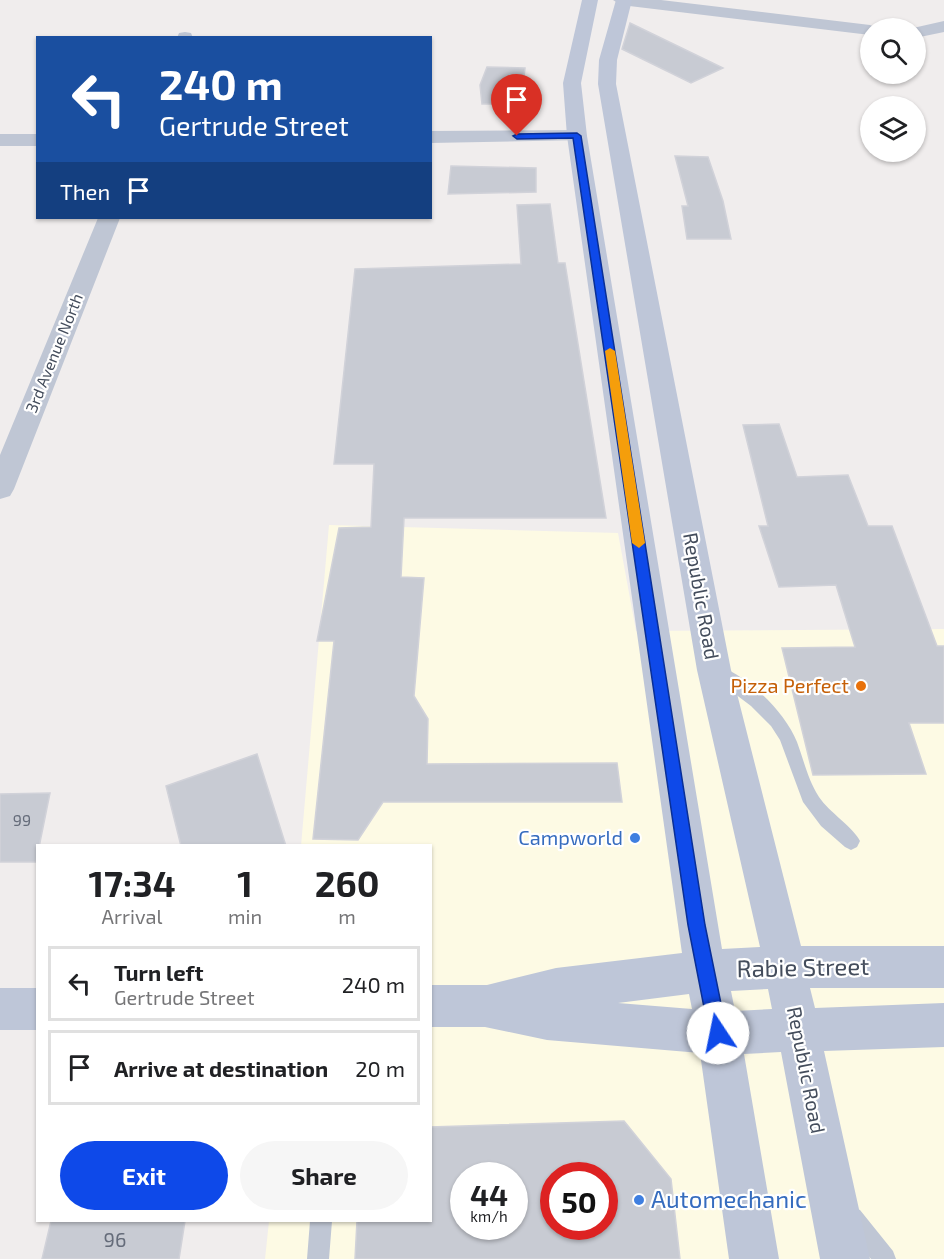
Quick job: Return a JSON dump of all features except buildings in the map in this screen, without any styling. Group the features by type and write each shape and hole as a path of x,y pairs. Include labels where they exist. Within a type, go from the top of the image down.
{"main road":[{"path":"590,0 572,83 577,136 697,925 718,1033 754,1259"},
{"name":"Republic Road","path":"623,0 609,60 608,84 714,670 785,967 845,1259"},
{"name":"Rabie Street","path":"485,1006 556,989 706,970 785,967 944,967"},
{"name":"Rabie Street","path":"432,1006 485,1006 547,1018 718,1033 944,1025"},
{"path":"0,1009 36,1009"}],"street":[{"path":"623,0 860,29"},
{"path":"926,32 944,26"},
{"path":"432,137 577,136"},
{"path":"0,140 36,140"},
{"name":"3rd Avenue North","path":"0,489 109,219"}],"lane":[{"path":"714,670 759,703 778,722 790,745 809,797 828,824 851,841"},
{"path":"831,1193 885,1259"},
{"path":"318,1259 321,1222"}],"shaded area":[{"path":"329,525 618,533 636,631 944,629 944,1259 265,1259 269,1222 432,1222 432,844 301,844"}],"slow traffic":[{"path":"610,351 639,543"}],"place":[{"name":"Pizza Perfect","path":"861,686"},
{"name":"Campworld","path":"635,838"},
{"name":"Automechanic","path":"639,1200"}],"route":[{"path":"517,136 577,136 697,925 718,1033"}]}
